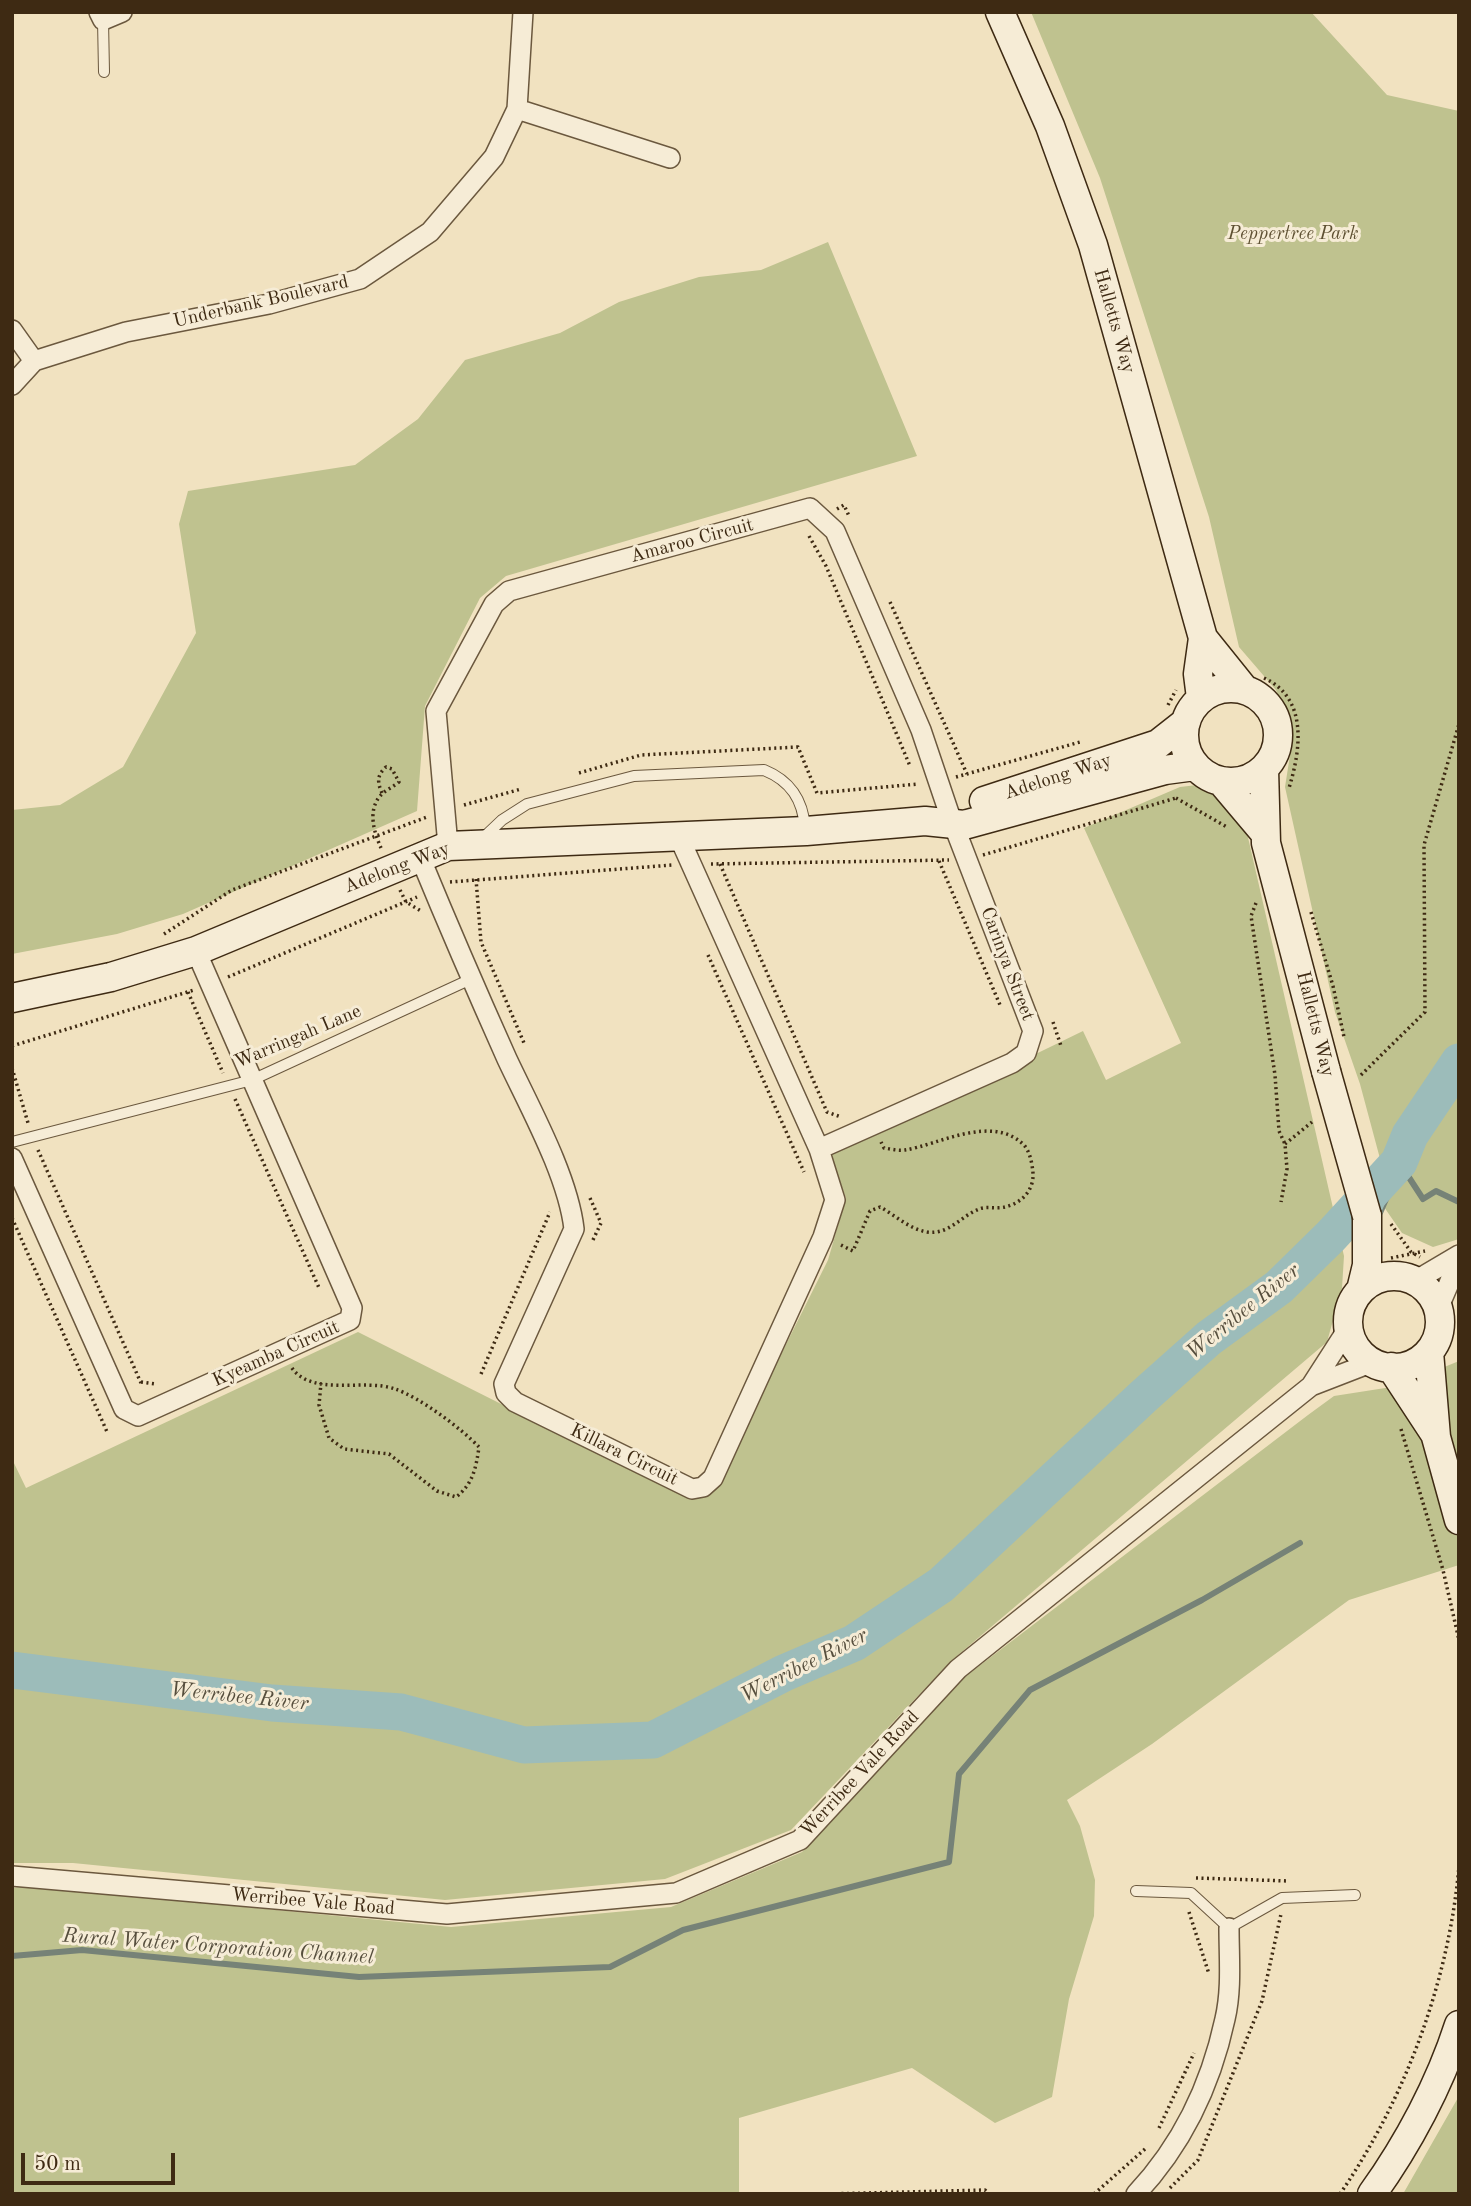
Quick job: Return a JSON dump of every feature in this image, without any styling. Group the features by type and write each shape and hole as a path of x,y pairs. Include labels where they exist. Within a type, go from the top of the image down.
{"street":[{"path":"101,16 122,12"},
{"name":"Underbank Boulevard","path":"12,385 34,361 126,332 269,304 360,279 430,232 494,157 517,109 523,12"},
{"name":"Halletts Way","path":"1000,12 1050,126 1093,245 1203,638 1244,689 1268,704 1276,716 1278,745 1264,769"},
{"path":"517,109 670,158"},
{"path":"12,330 34,361"},
{"name":"Amaroo Circuit","path":"448,846 436,711 494,604 509,591 810,509 835,531 921,730 944,819"},
{"name":"Halletts Way","path":"1191,691 1198,674 1203,638"},
{"path":"1191,691 1244,689"},
{"name":"Adelong Way","path":"12,998 111,977 196,951 448,846 806,831 944,819 1158,744 1191,691"},
{"path":"1176,715 1195,766 1221,781 1264,832"},
{"name":"Adelong Way","path":"944,819 964,825 1164,770 1195,766"},
{"path":"1221,781 1236,782 1264,769 1264,832"},
{"name":"Carinya Street","path":"820,1149 1012,1063 1026,1053 1031,1040 1033,1031 967,860 944,819"},
{"name":"Halletts Way","path":"1264,832 1367,1216 1367,1265 1361,1290"},
{"name":"Killara Circuit","path":"420,857 571,1206 574,1229 504,1384 506,1393 515,1402 692,1489 703,1487 713,1478 823,1237 835,1200 820,1149 679,836"},
{"name":"Kyeamba Circuit","path":"12,1158 124,1409 138,1416 350,1320 352,1308 196,951"},
{"name":"Halletts Way","path":"1367,1216 1402,1272"},
{"path":"1436,1437 1382,1365 1353,1341 1349,1313 1361,1290 1373,1281 1459,1258"},
{"path":"1438,1308 1459,1258"},
{"path":"1402,1272 1433,1297 1438,1308 1439,1331 1429,1352 1436,1437 1459,1520"},
{"name":"Werribee Vale Road","path":"12,1876 447,1914 676,1893 800,1840 958,1669 1311,1386 1349,1326"},
{"path":"1382,1365 1405,1366 1429,1352"},
{"name":"Werribee Vale Road","path":"1311,1386 1382,1365"},
{"path":"1136,2194 1174,2149 1201,2095 1225,2019 1229,1988 1229,1927"},
{"path":"1372,2194 1390,2169 1449,2057 1459,2025"}],"lane":[{"path":"101,16 104,72"},
{"path":"477,843 502,820 527,804 634,776 764,770 780,777 793,791 804,808 806,831"},
{"name":"Warringah Lane","path":"12,1142 252,1080 471,979"},
{"path":"1136,1891 1191,1893 1229,1927 1282,1898 1355,1895"}],"path":[{"path":"804,526 826,566 918,784"},
{"path":"1176,715 1191,691"},
{"path":"1361,1075 1425,1012 1424,845 1459,724"},
{"path":"383,793 378,780 380,772 386,767 392,769 399,782 383,793 374,805 373,823 406,902 420,909 425,920"},
{"path":"464,791 466,805"},
{"path":"12,1045 210,985 452,881 691,864 967,860 1176,798"},
{"path":"939,860 1004,1015"},
{"path":"720,864 827,1112 841,1117 853,1111"},
{"path":"668,865 674,878"},
{"path":"475,879 481,942 524,1044"},
{"path":"1259,894 1251,916 1275,1075 1279,1131 1285,1144 1287,1169 1281,1202"},
{"path":"707,952 809,1184"},
{"path":"229,976 234,988"},
{"path":"188,992 328,1308 348,1300"},
{"path":"12,1068 32,1137 141,1382 152,1386 165,1380"},
{"path":"1285,1144 1312,1122"},
{"path":"823,1237 853,1251 870,1211 880,1207 929,1233 958,1224 979,1209 1007,1207 1029,1192 1033,1180 1030,1154 1013,1138 979,1131 948,1136 902,1151 884,1148 873,1127"},
{"path":"590,1198 601,1223 590,1247"},
{"path":"481,1374 553,1206"},
{"path":"12,1218 108,1434"},
{"path":"1402,1272 1411,1252 1437,1250"},
{"path":"282,1351 294,1372 311,1382 383,1385 424,1402 479,1447 472,1479 465,1490 456,1497 437,1491 389,1454 344,1449 328,1438 318,1405 321,1383"},
{"path":"95,1404 141,1382"},
{"path":"1400,1424 1443,1570 1459,1640"},
{"path":"1340,2194 1362,2161 1416,2055 1455,1906 1459,1866"},
{"path":"1209,1976 1189,1913 1191,1878 1293,1881"},
{"path":"1158,2130 1196,2048"},
{"path":"1094,2194 1153,2142"},
{"path":"825,2194 985,2190 989,2194"}],"green space":[{"name":"Peppertree Park","path":"1031,12 1311,12 1387,95 1459,111 1459,1053 1407,1134 1386,1181 1360,1084 1335,1012 1285,787 1293,736 1276,690 1239,647 1209,517 1100,178"},
{"path":"828,242 917,456 506,576 480,598 425,706 417,811 183,914 117,934 12,954 12,810 60,805 123,767 196,633 179,524 188,491 355,465 418,419 465,360 560,333 619,302 699,277 761,270"},
{"path":"1197,785 1221,789 1244,820 1344,1256 1342,1288 1327,1342 951,1661 791,1830 665,1879 445,1900 73,1863 12,1863 12,1459 26,1488 358,1332 688,1498 715,1487 828,1260 846,1198 830,1154 1083,1031 1106,1080 1181,1043 1084,828 1180,787"},
{"path":"1459,1072 1459,1239 1433,1247 1402,1233 1384,1207 1414,1140"},
{"path":"1459,1361 1459,1565 1349,1600 1152,1744 1067,1800 1080,1826 1095,1880 1094,1916 1069,1999 1052,2097 995,2123 912,2068 739,2118 739,2194 12,2194 12,1888 29,1886 451,1927 671,1907 802,1852 966,1676 1334,1396 1398,1386"},
{"path":"1459,2096 1459,2194 1403,2194"}],"water":[{"path":"1459,1053 1459,1072 1414,1140 1379,1220 1371,1214 1407,1134"}],"waterway":[{"name":"Werribee River","path":"12,1670 272,1703 401,1712 524,1745 653,1740 784,1673 854,1643 941,1585 1145,1395 1209,1338 1279,1287 1331,1236 1399,1162 1410,1135 1459,1062"},
{"path":"1399,1162 1423,1199 1436,1191 1459,1202"},
{"name":"Rural Water Corporation Channel","path":"12,1956 82,1950 359,1977 610,1967 683,1930 949,1862 959,1774 1030,1690 1202,1600 1300,1543"}]}
